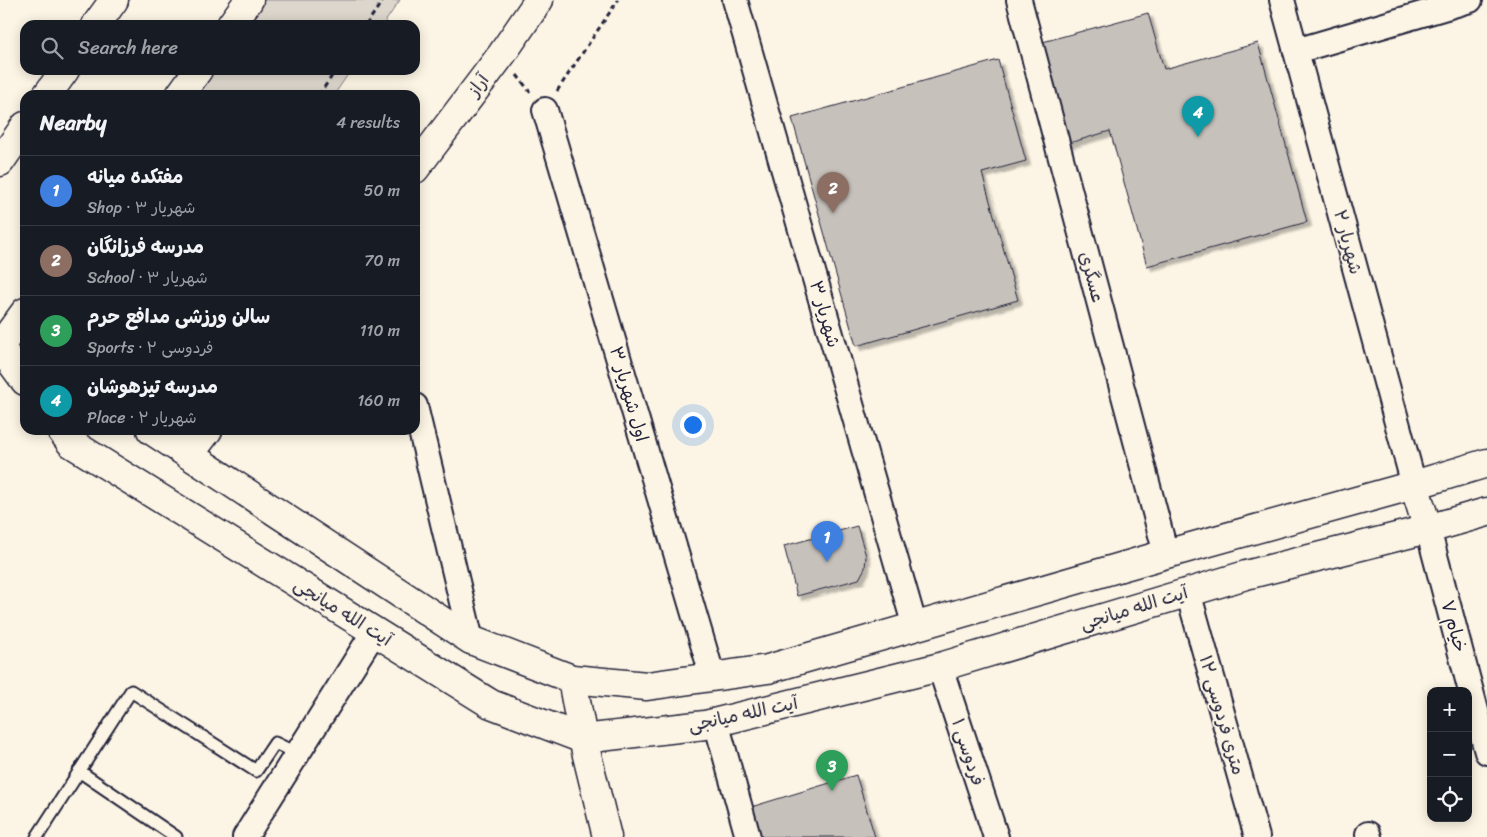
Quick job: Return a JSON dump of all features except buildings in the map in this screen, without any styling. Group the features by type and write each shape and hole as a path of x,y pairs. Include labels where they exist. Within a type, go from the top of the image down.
{"main road":[{"path":"100,20 114,0"},
{"path":"235,20 249,0"},
{"name":"آراز","path":"420,162 502,54 539,0"},
{"path":"51,90 61,75"},
{"path":"184,90 194,75"},
{"path":"0,162 20,133"},
{"path":"0,347 20,319"},
{"path":"0,347 20,357"},
{"path":"0,347 20,374"},
{"name":"آیت الله میانجی","path":"65,435 71,443 491,704 583,739 705,725 940,667 1246,575 1487,512"},
{"path":"159,435 470,640 572,679 647,686 768,670 1487,463"},
{"path":"189,455 204,435"},
{"path":"1414,485 1428,528"},
{"path":"915,627 940,667"},
{"path":"572,679 583,739 607,837"}],"street":[{"name":"شهریار ۳","path":"735,0 915,627"},
{"name":"عسگری","path":"1019,0 1166,554"},
{"name":"شهریار ۲","path":"1282,0 1414,485"},
{"path":"1296,51 1470,0"},
{"name":"اول شهریار ۳","path":"545,110 713,678"},
{"path":"420,427 470,640"},
{"name":"خیام ۷","path":"1428,528 1487,752"},
{"name":"۱۲ متری فردوسی","path":"1188,592 1257,837"},
{"path":"245,837 374,632"},
{"name":"فردوسی ۱","path":"940,667 996,837"},
{"path":"716,722 748,837"}],"lane":[{"path":"37,837 131,691 256,771 275,743 298,754"},
{"path":"79,771 176,837"}],"path":[{"path":"369,20 383,0"},
{"path":"502,54 545,110 618,0"},
{"path":"322,90 333,75"}],"shaded area":[{"path":"262,0 400,0 386,20 248,20"},
{"path":"209,75 348,75 337,90 199,90"}],"place":[{"name":"مدرسه تیزهوشان","path":"1198,137"},
{"name":"مدرسه فرزانگان","path":"833,213"},
{"name":"مفتکده میانه","path":"827,562"},
{"name":"سالن ورزشی مدافع حرم","path":"832,791"}]}
